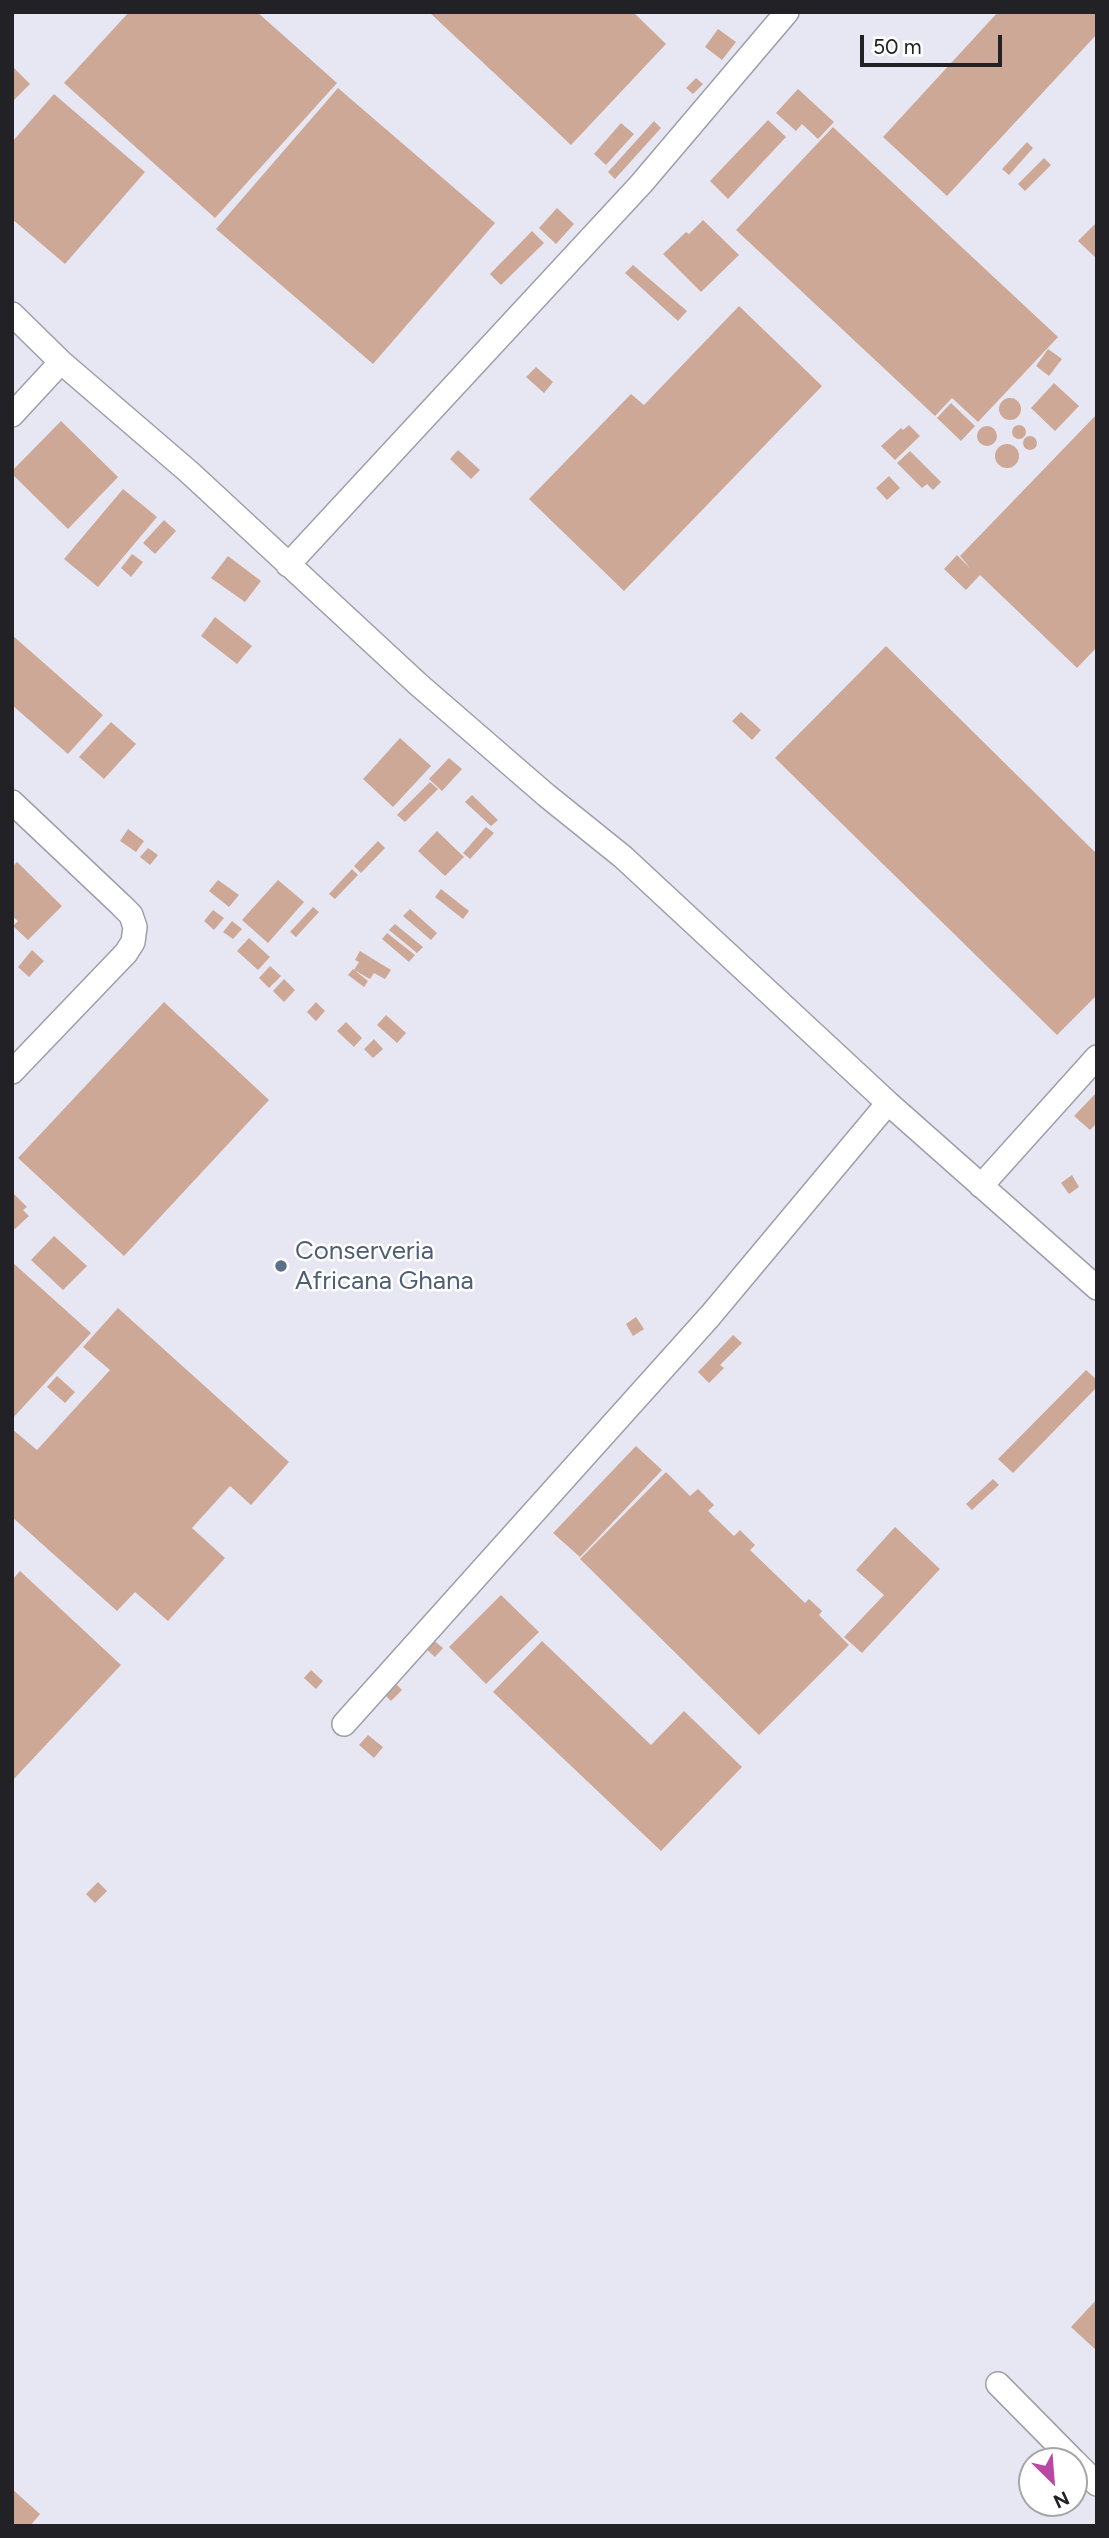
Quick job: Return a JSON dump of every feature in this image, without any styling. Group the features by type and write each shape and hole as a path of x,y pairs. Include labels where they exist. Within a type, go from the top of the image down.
{"street":[{"path":"288,565 641,184 787,12"},
{"path":"12,314 61,362 189,472 419,685 546,795 623,857 888,1103 1097,1288"},
{"path":"12,415 61,362"},
{"path":"12,802 131,915 135,928 133,942 126,953 12,1072"},
{"path":"981,1186 1097,1057"},
{"path":"344,1724 710,1316 888,1103"},
{"path":"998,2384 1060,2447"}],"building":[{"path":"129,12 257,12 337,83 215,218 64,83"},
{"path":"429,12 633,12 666,44 571,145"},
{"path":"998,12 1097,12 1097,34 947,196 883,137"},
{"path":"718,29 736,42 722,60 705,47"},
{"path":"12,66 30,84 12,102"},
{"path":"696,78 703,84 693,94 686,88"},
{"path":"338,88 495,223 373,364 216,229"},
{"path":"798,89 834,122 818,139 802,124 796,131 776,113"},
{"path":"54,94 145,172 65,264 12,219 12,142"},
{"path":"768,120 786,137 728,199 710,181"},
{"path":"654,121 661,128 615,179 608,172"},
{"path":"621,123 634,134 606,165 594,154"},
{"path":"833,127 1058,337 978,422 952,398 935,416 736,230"},
{"path":"1027,142 1033,148 1009,175 1002,169"},
{"path":"1044,158 1051,165 1025,191 1018,184"},
{"path":"557,208 574,224 556,244 539,228"},
{"path":"703,220 739,255 701,292 663,254"},
{"path":"1097,222 1097,259 1078,241"},
{"path":"532,231 544,243 501,285 490,274"},
{"path":"633,265 687,311 678,321 625,273"},
{"path":"739,306 822,386 624,591 529,499 631,394 644,405"},
{"path":"1048,349 1062,359 1049,376 1036,366"},
{"path":"536,367 553,382 544,393 526,377"},
{"path":"1054,383 1079,406 1055,431 1031,408"},
{"path":"1010,398 1018,401 1021,409 1018,417 1010,420 1002,417 999,409 1002,401"},
{"path":"951,403 975,426 961,441 937,418"},
{"path":"1097,414 1097,647 1077,668 980,575 966,590 944,569 957,555 971,569 960,556"},
{"path":"61,421 118,477 68,529 12,474"},
{"path":"909,425 920,436 895,460 881,446 901,428 903,430"},
{"path":"1016,425 1022,425 1026,432 1022,439 1016,439 1012,435 1012,429"},
{"path":"983,426 991,426 997,436 991,446 983,446 977,440 977,432"},
{"path":"1030,436 1035,438 1035,448 1030,450 1025,448 1023,443 1025,438"},
{"path":"1007,444 1018,451 1019,456 1012,467 1007,468 996,461 995,456 1002,445"},
{"path":"458,450 480,470 471,479 450,459"},
{"path":"910,451 941,482 933,490 927,484 922,488 897,463"},
{"path":"889,476 900,488 887,500 876,488"},
{"path":"123,489 157,517 98,587 64,559"},
{"path":"164,520 176,531 155,554 143,543"},
{"path":"132,554 143,562 131,577 121,568"},
{"path":"228,556 261,581 245,602 211,578"},
{"path":"215,617 252,646 237,664 201,636"},
{"path":"12,635 103,715 68,754 12,705"},
{"path":"886,646 1097,854 1097,995 1057,1035 775,758"},
{"path":"741,712 761,730 752,740 732,721"},
{"path":"111,722 136,744 104,779 79,757"},
{"path":"400,738 431,766 393,807 363,779"},
{"path":"449,758 462,769 442,791 429,779"},
{"path":"430,782 438,789 405,822 397,815"},
{"path":"472,795 498,820 491,826 465,802"},
{"path":"486,827 494,833 470,859 463,853"},
{"path":"128,829 144,841 136,852 120,841"},
{"path":"437,831 464,857 445,876 418,851"},
{"path":"378,841 385,848 361,873 354,866"},
{"path":"148,848 158,855 150,865 140,857"},
{"path":"17,862 62,906 28,940 13,926 18,921 12,916 12,867"},
{"path":"352,869 358,875 335,899 329,894"},
{"path":"218,880 239,895 229,907 209,891"},
{"path":"278,880 304,902 268,943 242,920"},
{"path":"441,889 469,911 463,919 435,897"},
{"path":"313,907 319,912 296,937 290,932"},
{"path":"410,909 437,933 431,940 403,916"},
{"path":"213,910 224,918 214,930 204,921"},
{"path":"232,921 242,929 233,939 223,932"},
{"path":"395,924 423,947 417,953 389,930"},
{"path":"387,933 415,955 409,962 382,939"},
{"path":"249,938 270,957 258,970 237,951"},
{"path":"32,950 44,961 29,977 18,967"},
{"path":"360,951 391,970 385,979 374,973 370,979 354,970 359,962 355,960"},
{"path":"270,966 281,976 269,988 259,978"},
{"path":"353,969 368,981 364,987 348,975"},
{"path":"284,979 295,990 284,1002 273,991"},
{"path":"164,1002 269,1100 124,1256 18,1158"},
{"path":"316,1002 325,1011 316,1021 307,1012"},
{"path":"386,1015 406,1033 397,1043 377,1025"},
{"path":"346,1022 362,1038 354,1047 337,1031"},
{"path":"374,1039 383,1049 373,1058 364,1049"},
{"path":"1097,1092 1097,1123 1090,1130 1074,1116"},
{"path":"1072,1175 1079,1187 1069,1194 1061,1183"},
{"path":"12,1192 27,1207 23,1210 29,1216 15,1229 12,1226"},
{"path":"54,1236 87,1266 63,1290 31,1260"},
{"path":"12,1262 91,1333 12,1419"},
{"path":"118,1308 289,1462 251,1505 230,1486 192,1528 225,1558 168,1621 135,1592 117,1611 12,1517 12,1429 37,1450 110,1370 83,1347"},
{"path":"636,1317 644,1329 633,1336 626,1324"},
{"path":"733,1335 742,1343 720,1365 724,1368 709,1383 698,1372"},
{"path":"1086,1370 1097,1380 1097,1387 1013,1473 998,1459"},
{"path":"57,1376 75,1392 65,1403 47,1387"},
{"path":"636,1446 662,1470 580,1557 553,1533"},
{"path":"666,1472 690,1496 698,1489 714,1505 708,1511 734,1536 740,1530 755,1545 750,1550 805,1603 809,1599 822,1611 819,1615 849,1645 759,1735 580,1559"},
{"path":"993,1479 999,1485 972,1510 966,1504"},
{"path":"895,1527 940,1569 862,1653 844,1637 884,1595 856,1570"},
{"path":"20,1571 121,1665 12,1781 12,1580"},
{"path":"501,1595 539,1632 486,1684 449,1647"},
{"path":"432,1639 443,1648 435,1657 425,1648"},
{"path":"542,1641 651,1745 684,1711 742,1767 661,1851 493,1692"},
{"path":"311,1670 323,1681 316,1689 304,1678"},
{"path":"394,1682 402,1690 391,1701 384,1694"},
{"path":"368,1735 383,1747 374,1758 359,1745"},
{"path":"98,1882 107,1891 95,1903 86,1894"},
{"path":"1097,2299 1097,2351 1071,2327"},
{"path":"12,2489 40,2514 30,2526 12,2526"}],"place":[{"name":"Conserveria Africana Ghana","path":"281,1266"}]}
